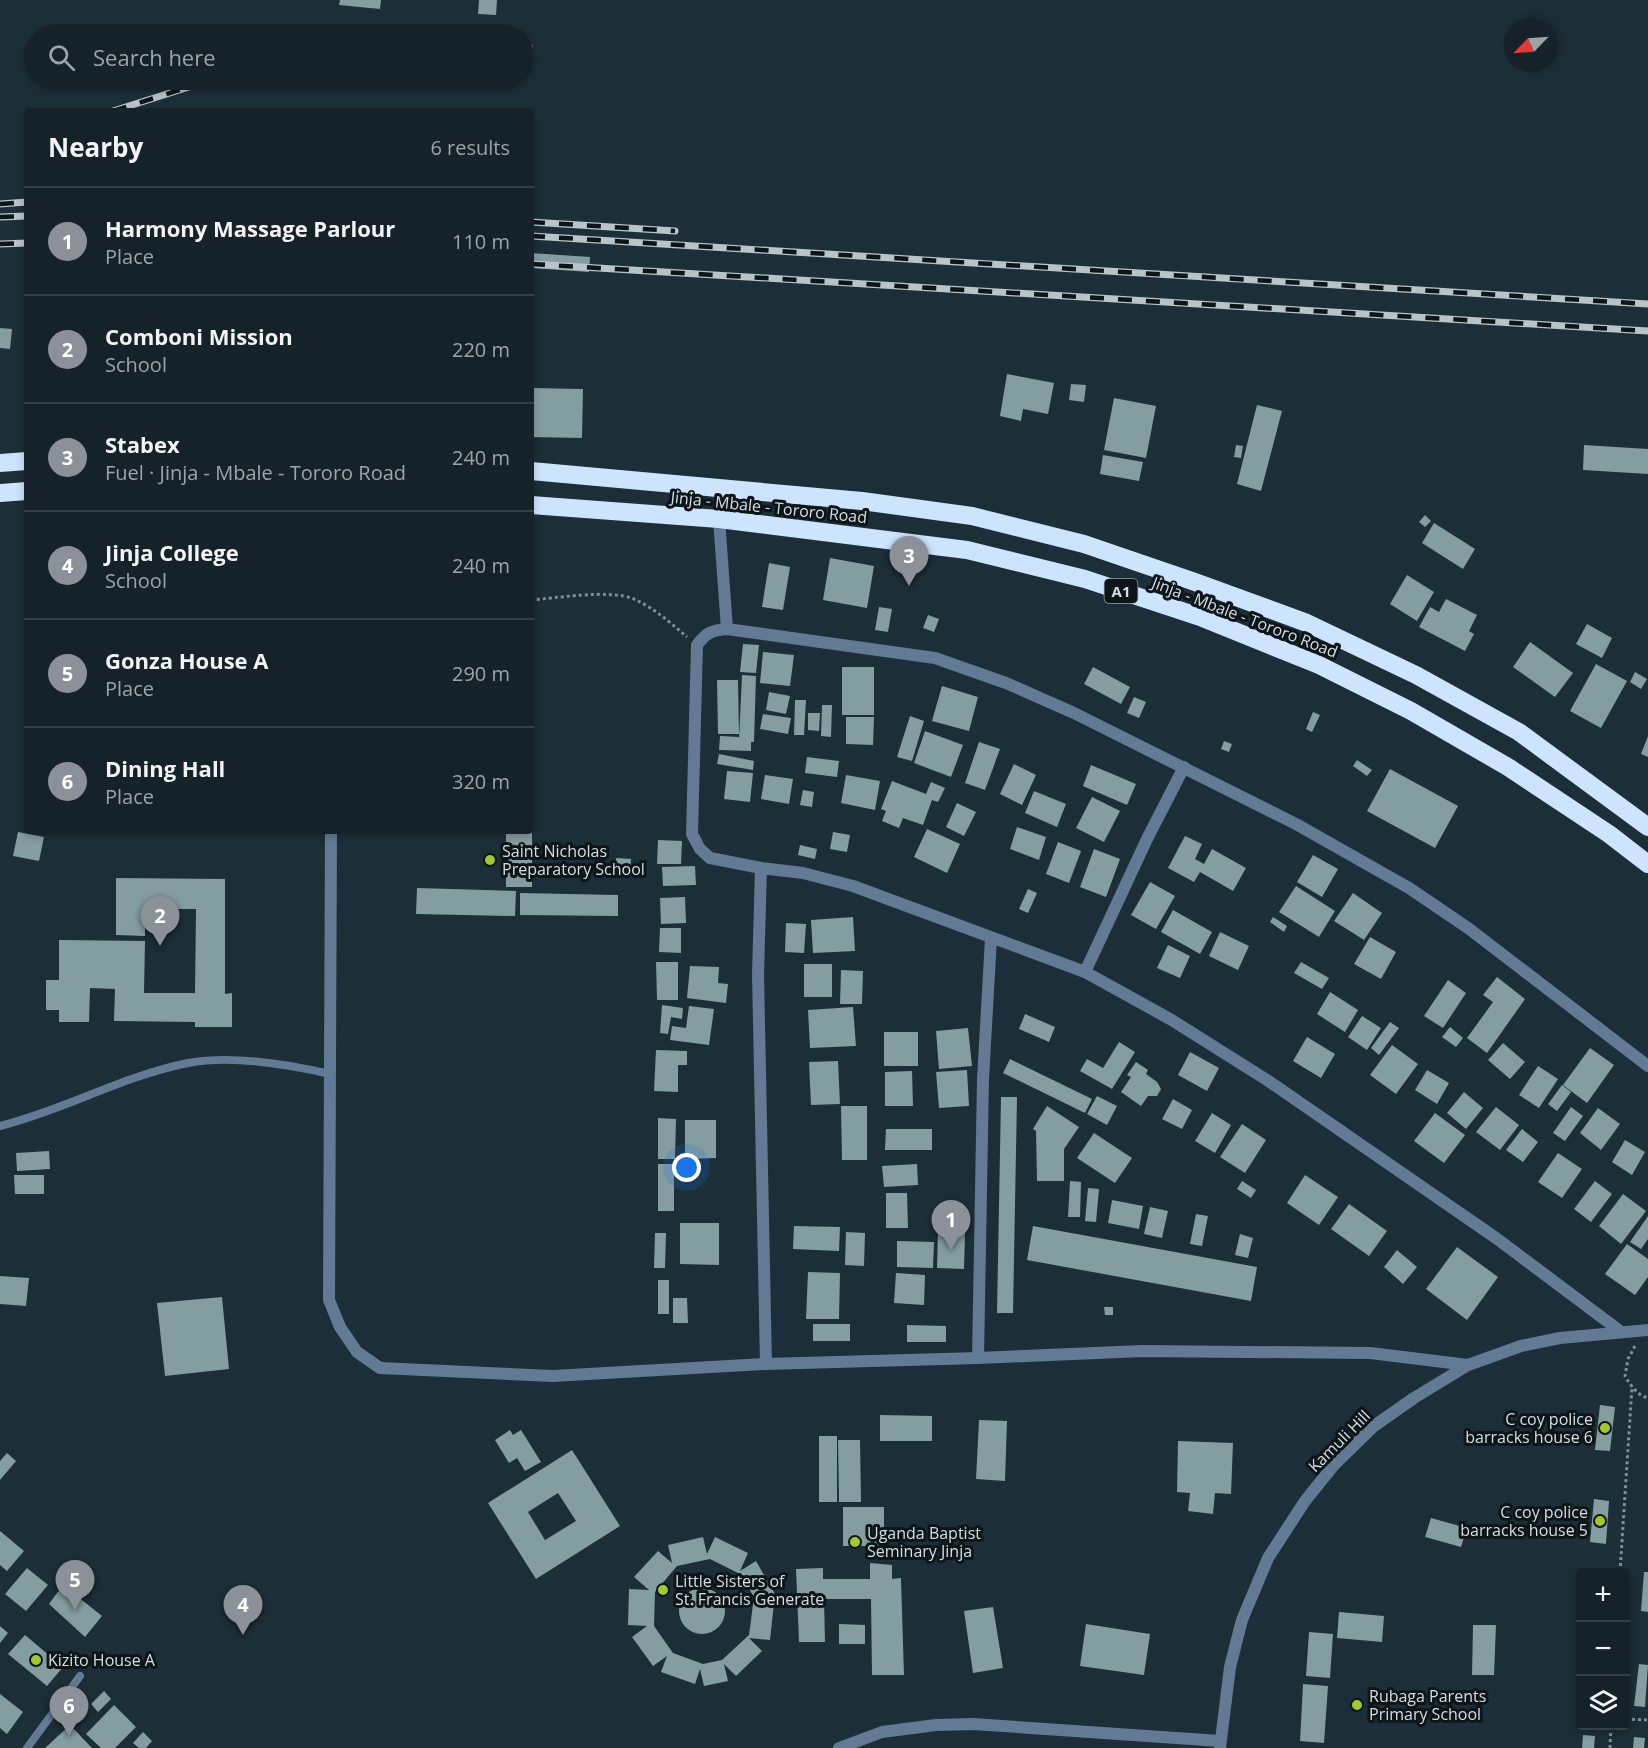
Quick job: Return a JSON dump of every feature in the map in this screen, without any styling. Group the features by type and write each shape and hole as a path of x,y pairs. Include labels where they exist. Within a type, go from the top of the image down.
{"highway":[{"path":"0,463 24,461"},
{"name":"Jinja - Mbale - Tororo Road","path":"534,471 862,501 972,516 1084,544 1307,623 1416,675 1519,732 1648,827"},
{"path":"0,493 24,491"},
{"name":"Jinja - Mbale - Tororo Road","path":"534,505 719,519 967,550 1085,579 1200,617 1319,665 1411,711 1508,767 1609,834 1648,864"}],"street":[{"path":"719,519 727,629"},
{"path":"1620,1331 1496,1238 1267,1080 1170,1019 1085,972 853,886 803,873 710,858 700,849 692,834 697,645 705,634 713,630 727,629 935,658 1006,683 1074,712 1296,824 1409,888 1468,928 1648,1066"},
{"path":"1085,972 1147,839 1184,767"},
{"path":"331,834 329,1300 340,1327 357,1352 380,1368 553,1376 766,1364 978,1358 1142,1350 1370,1353 1468,1365"},
{"path":"762,868 758,974 766,1364"},
{"path":"978,1358 983,1079 991,938"},
{"name":"Kamuli Hill","path":"1220,1745 1230,1667 1242,1620 1268,1558 1305,1501 1334,1465 1374,1426 1468,1365 1521,1346 1560,1338 1646,1330"},
{"path":"839,1748 882,1732 936,1725 973,1724 1220,1745"}],"lane":[{"path":"0,1126 24,1120 160,1070 190,1063 242,1060 330,1074"},
{"path":"27,1748 80,1676"}],"path":[{"path":"534,600 594,595 632,598 662,615 697,645"},
{"path":"1646,1330 1629,1359 1625,1376 1632,1387 1648,1398"},
{"path":"1620,1568 1632,1387"},
{"path":"1630,1719 1648,1720"},
{"path":"1610,1748 1611,1730"}],"building":[{"path":"340,0 381,0 380,9 339,5"},
{"path":"479,0 497,0 496,15 478,14"},
{"path":"534,253 590,257 589,272 534,268"},
{"path":"0,328 12,329 10,349 0,348"},
{"path":"1007,374 1054,383 1048,414 1023,409 1021,421 1000,416"},
{"path":"1071,384 1086,385 1084,402 1069,400"},
{"path":"534,388 583,389 582,438 534,437"},
{"path":"1114,398 1156,406 1146,458 1104,450"},
{"path":"1257,405 1282,411 1261,491 1237,484"},
{"path":"1236,445 1243,446 1241,458 1234,457"},
{"path":"1584,445 1648,449 1648,474 1583,470"},
{"path":"1103,455 1143,462 1139,481 1100,474"},
{"path":"1425,515 1431,521 1425,527 1419,522"},
{"path":"1434,523 1475,549 1463,569 1422,543"},
{"path":"830,558 874,566 867,608 823,600"},
{"path":"769,563 790,567 783,610 762,607"},
{"path":"1407,575 1434,592 1417,621 1390,604"},
{"path":"1446,599 1477,615 1469,631 1474,634 1465,651 1419,627 1430,607 1439,612"},
{"path":"879,607 892,609 888,632 875,630"},
{"path":"928,615 939,619 934,632 923,628"},
{"path":"1587,624 1612,638 1602,658 1576,644"},
{"path":"1530,642 1573,673 1555,697 1513,667"},
{"path":"743,644 759,645 756,673 740,672"},
{"path":"763,652 794,655 790,686 760,683"},
{"path":"1596,664 1627,681 1601,728 1570,711"},
{"path":"842,667 874,667 874,715 842,715"},
{"path":"1093,667 1130,687 1121,704 1084,684"},
{"path":"1635,672 1647,679 1641,689 1630,682"},
{"path":"742,675 756,676 754,742 751,742 751,751 719,750 720,736 739,737 739,739"},
{"path":"717,680 738,680 739,734 718,734"},
{"path":"942,686 978,697 969,731 932,721"},
{"path":"769,692 790,696 786,714 766,710"},
{"path":"1134,697 1146,702 1139,718 1127,713"},
{"path":"795,700 806,700 804,735 794,735"},
{"path":"822,705 832,705 831,737 821,736"},
{"path":"1313,712 1320,715 1312,732 1306,729"},
{"path":"808,713 820,713 819,731 808,730"},
{"path":"763,714 791,718 788,734 760,729"},
{"path":"910,716 924,721 912,761 897,757"},
{"path":"846,717 874,717 873,745 846,744"},
{"path":"925,731 963,745 951,777 914,763"},
{"path":"1648,736 1648,757 1641,754"},
{"path":"1224,741 1232,744 1229,752 1221,749"},
{"path":"979,742 1000,749 985,790 965,783"},
{"path":"719,754 754,761 753,770 717,764"},
{"path":"807,757 839,761 837,777 805,773"},
{"path":"1357,760 1372,770 1367,776 1353,766"},
{"path":"1014,764 1036,775 1022,805 1000,794"},
{"path":"1091,765 1136,784 1127,805 1083,786"},
{"path":"1390,769 1458,806 1435,848 1367,811"},
{"path":"727,771 753,773 750,802 724,799"},
{"path":"765,775 793,779 789,804 761,799"},
{"path":"846,775 880,781 875,810 841,803"},
{"path":"892,781 926,794 931,782 945,788 938,802 932,800 923,825 903,818 899,828 882,821 886,811 881,809"},
{"path":"803,790 814,792 812,807 800,805"},
{"path":"1034,791 1066,804 1057,827 1025,813"},
{"path":"1092,797 1120,811 1104,842 1076,828"},
{"path":"957,803 976,812 964,836 946,827"},
{"path":"1017,827 1046,837 1039,860 1010,849"},
{"path":"927,829 960,844 947,873 914,857"},
{"path":"18,832 44,837 39,861 13,856"},
{"path":"833,832 850,835 847,852 830,849"},
{"path":"506,834 532,834 532,887 506,887"},
{"path":"1185,836 1202,844 1195,859 1204,864 1212,849 1246,868 1233,891 1200,872 1194,882 1168,868"},
{"path":"658,840 682,841 681,864 657,864"},
{"path":"1058,842 1081,851 1069,883 1046,874"},
{"path":"800,845 817,849 815,859 798,855"},
{"path":"1094,849 1120,859 1106,897 1080,887"},
{"path":"1313,855 1338,869 1322,897 1297,882"},
{"path":"616,858 631,859 630,873 615,872"},
{"path":"695,866 696,885 663,886 662,867"},
{"path":"116,878 225,879 225,994 232,993 232,1027 195,1027 195,1022 114,1021 115,989 90,988 89,1022 59,1022 59,1010 46,1010 46,980 59,980 59,940 145,941 144,993 195,993 196,909 145,909 145,936 116,935"},
{"path":"1150,882 1175,896 1156,929 1131,915"},
{"path":"1296,886 1335,911 1319,937 1279,912"},
{"path":"417,888 516,891 515,916 416,914"},
{"path":"1028,889 1037,893 1028,913 1019,909"},
{"path":"520,893 618,895 618,916 520,915"},
{"path":"1353,893 1382,913 1364,940 1334,921"},
{"path":"685,897 686,923 661,924 660,898"},
{"path":"1173,910 1212,932 1200,954 1161,932"},
{"path":"853,917 855,951 813,953 811,920"},
{"path":"1273,917 1287,926 1284,932 1270,922"},
{"path":"786,923 806,924 804,953 785,952"},
{"path":"660,928 681,928 681,953 659,952"},
{"path":"1220,932 1249,946 1238,970 1209,956"},
{"path":"1370,937 1396,952 1381,979 1354,964"},
{"path":"1168,945 1190,956 1180,978 1157,968"},
{"path":"656,962 678,962 678,1000 657,1000"},
{"path":"1301,962 1329,978 1322,989 1294,973"},
{"path":"804,964 832,964 832,997 804,997"},
{"path":"690,966 719,967 718,983 728,984 726,1003 687,998"},
{"path":"841,970 863,971 862,1004 840,1004"},
{"path":"1497,977 1525,999 1487,1053 1467,1038 1493,1002 1483,995"},
{"path":"1448,980 1466,993 1443,1028 1424,1016"},
{"path":"1330,992 1358,1010 1345,1032 1317,1014"},
{"path":"662,1005 683,1008 682,1019 671,1017 668,1034 660,1033"},
{"path":"689,1006 714,1009 709,1045 670,1040 672,1026 686,1028"},
{"path":"853,1007 856,1046 810,1048 808,1010"},
{"path":"1025,1014 1055,1027 1049,1042 1019,1029"},
{"path":"1362,1016 1381,1028 1367,1050 1348,1037"},
{"path":"1390,1022 1399,1028 1379,1055 1371,1048"},
{"path":"1450,1027 1463,1038 1456,1047 1442,1037"},
{"path":"968,1028 972,1066 939,1069 936,1031"},
{"path":"884,1032 918,1032 918,1066 884,1066"},
{"path":"1307,1037 1335,1054 1321,1078 1293,1061"},
{"path":"1119,1042 1135,1052 1112,1089 1080,1071 1087,1059 1103,1068"},
{"path":"1503,1043 1525,1062 1510,1079 1488,1060"},
{"path":"1392,1045 1418,1064 1396,1094 1370,1075"},
{"path":"1590,1048 1614,1065 1587,1103 1563,1085"},
{"path":"656,1050 687,1051 687,1065 678,1065 678,1092 654,1091"},
{"path":"1190,1052 1219,1068 1207,1091 1178,1075"},
{"path":"1010,1059 1092,1099 1085,1113 1003,1073"},
{"path":"838,1061 840,1104 811,1105 809,1062"},
{"path":"1136,1062 1148,1070 1146,1074 1157,1082 1161,1089 1157,1096 1148,1096 1141,1106 1121,1092 1131,1077 1127,1075"},
{"path":"1538,1066 1558,1079 1539,1108 1519,1095"},
{"path":"967,1070 969,1106 939,1108 936,1072"},
{"path":"1427,1070 1449,1083 1437,1104 1415,1090"},
{"path":"912,1071 913,1106 885,1106 885,1072"},
{"path":"1562,1085 1571,1092 1557,1111 1548,1104"},
{"path":"1464,1092 1483,1108 1466,1129 1447,1113"},
{"path":"1097,1096 1117,1106 1107,1125 1087,1114"},
{"path":"1001,1097 1017,1097 1013,1313 997,1313"},
{"path":"1173,1099 1192,1110 1182,1129 1162,1119"},
{"path":"841,1106 867,1106 867,1160 842,1160"},
{"path":"1047,1106 1079,1127 1064,1149 1064,1181 1037,1181 1036,1131 1033,1129"},
{"path":"1496,1107 1519,1125 1500,1150 1476,1132"},
{"path":"1571,1107 1583,1116 1565,1141 1553,1133"},
{"path":"1598,1108 1620,1124 1601,1150 1580,1133"},
{"path":"1212,1113 1231,1125 1215,1153 1195,1141"},
{"path":"1435,1113 1465,1135 1444,1163 1414,1141"},
{"path":"658,1118 676,1119 675,1159 658,1159"},
{"path":"685,1120 716,1120 716,1158 685,1159"},
{"path":"1242,1124 1266,1140 1245,1173 1220,1157"},
{"path":"886,1129 932,1129 932,1150 885,1150"},
{"path":"1522,1129 1538,1142 1523,1162 1506,1150"},
{"path":"1094,1133 1132,1158 1115,1183 1077,1158"},
{"path":"1625,1140 1645,1152 1632,1175 1612,1162"},
{"path":"49,1151 50,1169 17,1171 16,1153"},
{"path":"1558,1153 1582,1169 1562,1198 1538,1182"},
{"path":"658,1164 674,1164 674,1211 658,1211"},
{"path":"917,1164 918,1185 884,1187 882,1166"},
{"path":"14,1175 44,1175 44,1194 15,1194"},
{"path":"1305,1175 1338,1197 1319,1225 1287,1203"},
{"path":"1070,1181 1081,1182 1080,1217 1068,1217"},
{"path":"1242,1181 1256,1190 1251,1198 1237,1189"},
{"path":"1595,1181 1612,1194 1591,1222 1574,1209"},
{"path":"1088,1188 1099,1189 1096,1222 1085,1221"},
{"path":"886,1193 907,1193 908,1228 886,1228"},
{"path":"1623,1194 1646,1211 1621,1244 1599,1226"},
{"path":"1112,1200 1143,1206 1139,1229 1108,1223"},
{"path":"1349,1204 1387,1231 1369,1256 1331,1229"},
{"path":"1150,1207 1168,1211 1162,1238 1144,1234"},
{"path":"1196,1214 1208,1216 1202,1246 1190,1244"},
{"path":"1648,1216 1648,1239 1641,1249 1630,1242"},
{"path":"680,1223 719,1223 719,1265 680,1264"},
{"path":"794,1226 840,1227 839,1251 793,1249"},
{"path":"1033,1226 1257,1267 1251,1301 1027,1260"},
{"path":"846,1232 865,1233 864,1266 845,1265"},
{"path":"938,1232 965,1233 964,1269 937,1268"},
{"path":"655,1233 666,1233 665,1268 654,1268"},
{"path":"1240,1234 1253,1238 1248,1258 1235,1255"},
{"path":"897,1241 934,1242 933,1268 897,1267"},
{"path":"1627,1244 1648,1259 1648,1277 1635,1295 1605,1274"},
{"path":"1457,1247 1498,1277 1467,1320 1426,1289"},
{"path":"1397,1250 1417,1267 1403,1284 1384,1267"},
{"path":"808,1272 840,1273 839,1319 806,1319"},
{"path":"896,1273 925,1275 924,1305 894,1303"},
{"path":"0,1276 29,1278 26,1306 0,1304"},
{"path":"658,1280 669,1280 669,1314 658,1314"},
{"path":"222,1297 229,1369 165,1376 157,1303"},
{"path":"673,1298 687,1298 688,1323 673,1323"},
{"path":"1104,1307 1113,1307 1113,1315 1105,1315"},
{"path":"813,1324 850,1324 850,1341 813,1341"},
{"path":"907,1325 946,1326 946,1342 907,1342"},
{"name":"C coy police barracks house 6","path":"1600,1405 1615,1407 1610,1451 1595,1450"},
{"path":"880,1415 932,1416 932,1441 880,1441"},
{"path":"979,1420 1007,1421 1005,1481 976,1479"},
{"path":"510,1430 513,1435 521,1430 541,1462 525,1471 517,1458 509,1463 495,1440"},
{"path":"819,1436 837,1436 837,1502 819,1502"},
{"path":"838,1440 860,1440 861,1502 839,1502"},
{"path":"1178,1441 1233,1443 1231,1494 1215,1493 1213,1514 1188,1511 1190,1493 1177,1492"},
{"path":"572,1450 620,1526 536,1579 488,1503","holes":["558,1493 576,1521 545,1540 528,1512"]},
{"path":"7,1453 16,1461 0,1480 0,1461"},
{"name":"C coy police barracks house 5","path":"1594,1499 1609,1501 1606,1544 1590,1542"},
{"path":"843,1507 884,1507 884,1546 843,1546"},
{"path":"1431,1518 1467,1528 1461,1547 1425,1537"},
{"path":"0,1531 24,1551 7,1571 0,1565"},
{"path":"703,1537 707,1554 715,1537 748,1553 740,1571 756,1561 775,1594 770,1640 749,1638 762,1651 736,1676 724,1664 728,1681 704,1686 700,1669 695,1684 661,1672 667,1656 653,1666 632,1637 647,1626 628,1625 629,1589 649,1590 634,1577 658,1551 672,1563 668,1545","holes":["710,1559 740,1574 754,1597 749,1635 722,1660 703,1664 673,1653 654,1626 655,1592 677,1566"]},
{"path":"870,1563 892,1565 892,1579 901,1578 904,1675 872,1675 871,1599 824,1599 825,1642 799,1642 796,1569 823,1568 823,1579 870,1579"},
{"path":"27,1568 48,1585 26,1611 5,1594"},
{"path":"1644,1572 1648,1572 1648,1612 1641,1611"},
{"path":"63,1585 102,1616 85,1637 49,1604"},
{"path":"702,1588 718,1595 725,1611 718,1627 702,1634 686,1627 679,1611 686,1595"},
{"path":"993,1607 1003,1668 973,1673 964,1611"},
{"path":"1339,1612 1384,1616 1382,1642 1337,1638"},
{"path":"839,1624 865,1625 865,1644 839,1644"},
{"path":"1086,1624 1150,1634 1144,1675 1080,1666"},
{"path":"1473,1625 1496,1625 1494,1675 1472,1675"},
{"path":"0,1626 8,1633 0,1643"},
{"path":"1309,1632 1333,1634 1330,1678 1306,1676"},
{"name":"Kizito House A","path":"25,1635 63,1667 47,1686 8,1654"},
{"path":"1639,1664 1648,1665 1645,1707 1634,1706"},
{"path":"1303,1684 1328,1686 1324,1743 1300,1741"},
{"path":"104,1691 111,1699 98,1712 91,1704"},
{"path":"0,1694 23,1712 7,1734 0,1728"},
{"path":"114,1705 136,1727 115,1748 101,1748 86,1734"},
{"path":"70,1725 92,1748 45,1748"},
{"path":"143,1732 152,1741 146,1748 139,1748 133,1743"},
{"path":"1583,1735 1595,1736 1594,1748 1582,1748"},
{"path":"1634,1737 1645,1738 1644,1748 1633,1748"}],"railway":[{"path":"122,108 179,90"},
{"path":"0,204 24,202"},
{"path":"0,217 24,216"},
{"path":"534,222 675,231"},
{"path":"534,236 1648,304"},
{"path":"0,244 24,243"},
{"path":"534,264 1648,331"}],"place":[{"name":"Stabex","path":"909,586"},
{"name":"Saint Nicholas Preparatory School","path":"490,860"},
{"name":"Comboni Mission","path":"160,946"},
{"name":"Harmony Massage Parlour","path":"951,1250"},
{"name":"C coy police barracks house 6","path":"1605,1428"},
{"name":"C coy police barracks house 5","path":"1600,1521"},
{"name":"Uganda Baptist Seminary Jinja","path":"855,1542"},
{"name":"Little Sisters of St. Francis Generate","path":"663,1590"},
{"name":"Gonza House A","path":"75,1610"},
{"name":"Jinja College","path":"243,1635"},
{"name":"Kizito House A","path":"36,1660"},
{"name":"Rubaga Parents Primary School","path":"1357,1705"},
{"name":"Dining Hall","path":"69,1736"}]}
